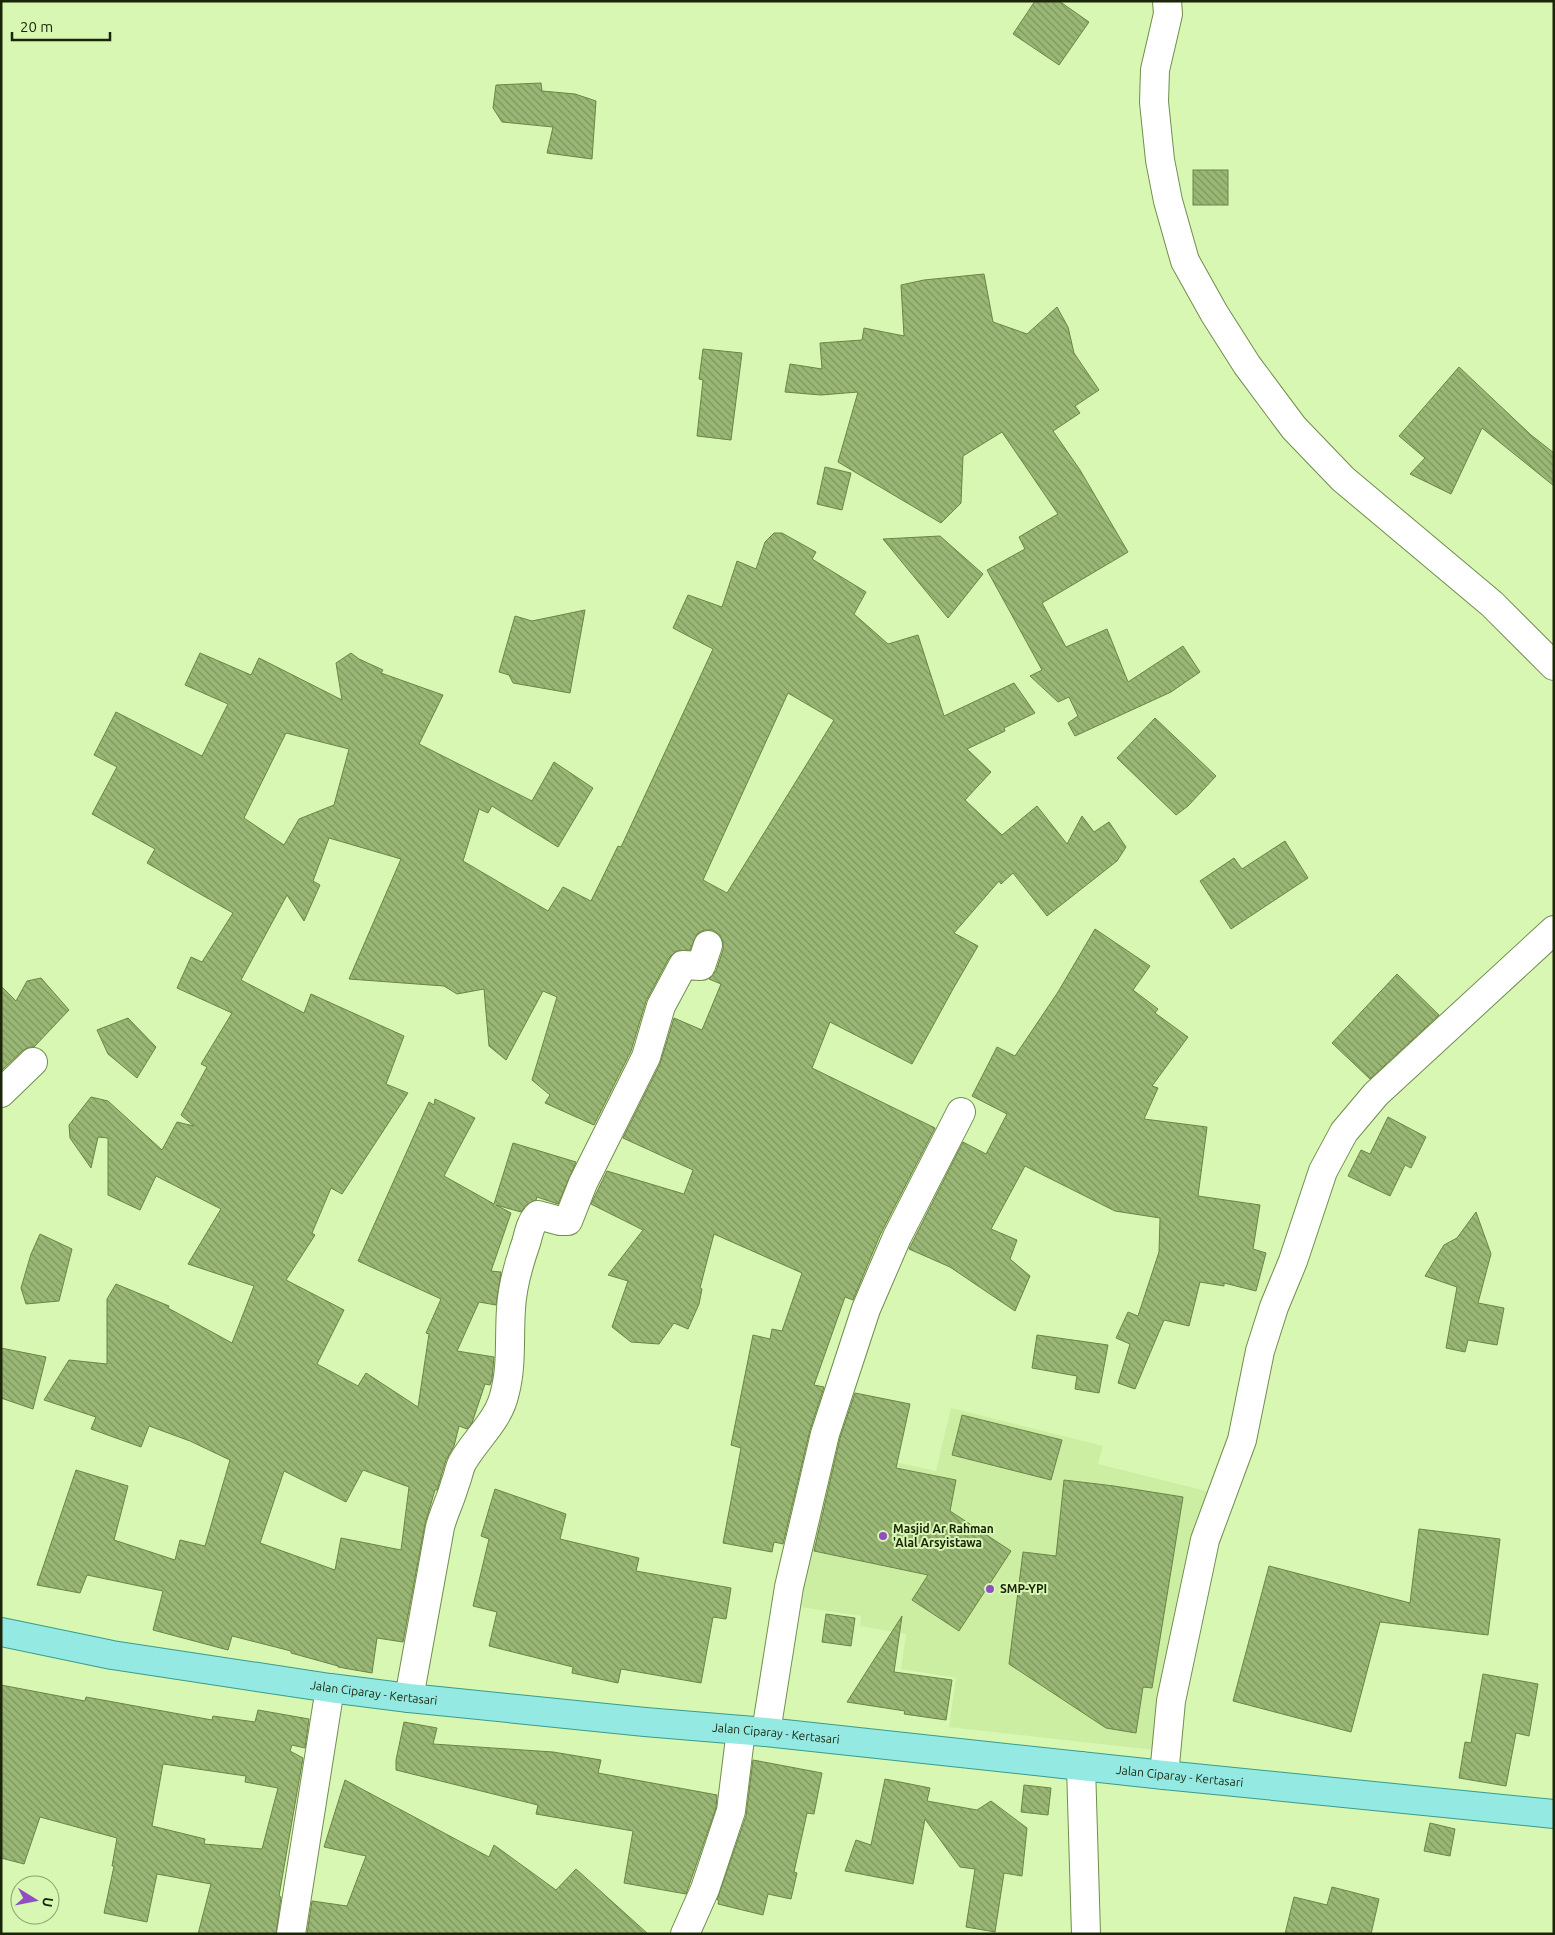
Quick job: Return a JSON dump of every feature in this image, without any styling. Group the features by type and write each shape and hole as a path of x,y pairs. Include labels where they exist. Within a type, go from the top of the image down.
{"main road":[{"name":"Jalan Ciparay - Kertasari","path":"1,1632 112,1656 409,1698 753,1731 1554,1814"}],"street":[{"path":"1168,1 1168,14 1155,70 1154,102 1160,160 1168,201 1184,261 1214,313 1247,365 1294,428 1343,479 1492,604 1554,666"},
{"path":"1164,1775 1171,1701 1205,1540 1242,1440 1260,1351 1274,1307 1293,1262 1323,1171 1344,1132 1376,1094 1554,930"},
{"path":"409,1698 440,1527 461,1465 471,1449 488,1429 497,1414 505,1393 510,1354 511,1308 522,1254 532,1221 538,1215 560,1221 568,1221 583,1183 646,1057 661,1006 683,964 701,966 708,945"},
{"path":"1,1093 33,1062"},
{"path":"685,1934 705,1889 731,1811 789,1587 825,1434 866,1310 897,1237 960,1112"},
{"path":"291,1934 330,1688"},
{"path":"1081,1766 1086,1934"}],"shaded area":[{"name":"SMP-YPI","path":"951,1408 1103,1446 1098,1464 1210,1492 1155,1750 949,1727 956,1678 901,1669 906,1634 860,1626 861,1616 794,1606 829,1448 936,1471"}],"building":[{"path":"1035,1 1059,1 1089,22 1059,65 1013,34"},
{"path":"541,83 542,91 575,94 596,101 592,159 547,153 553,127 502,122 493,108 496,85"},
{"path":"1193,170 1228,170 1228,205 1193,205"},
{"path":"984,274 993,322 1027,334 1057,307 1068,327 1074,353 1099,390 1075,406 1080,413 1053,431 1080,470 1128,552 1042,603 1066,647 1107,629 1128,682 1183,646 1200,672 1171,692 1075,736 1068,723 1078,716 1069,697 1058,702 1030,676 1042,670 987,570 1025,549 1019,537 1058,514 1002,432 963,456 961,503 941,523 838,462 858,392 821,395 785,392 790,364 822,369 820,343 862,340 864,328 904,336 901,285 924,280"},
{"path":"703,349 742,353 731,440 697,436 703,380 699,379"},
{"path":"1459,367 1531,435 1554,453 1554,486 1482,428 1451,494 1410,474 1425,458 1399,436"},
{"path":"825,467 851,473 842,510 817,504"},
{"path":"774,533 782,533 816,552 812,559 866,592 854,614 888,644 918,635 944,716 1014,683 1035,713 1004,728 1005,731 967,749 991,772 965,800 1002,835 1037,806 1067,844 1082,816 1094,832 1109,822 1126,847 1117,861 1047,916 1013,873 1001,884 999,881 954,933 978,946 912,1064 830,1022 812,1068 935,1128 880,1235 853,1300 845,1297 814,1385 824,1387 810,1430 783,1544 774,1542 772,1552 723,1543 741,1448 731,1445 753,1335 770,1339 772,1329 782,1331 802,1273 714,1234 700,1288 702,1289 699,1304 688,1329 674,1323 659,1344 631,1342 612,1327 628,1281 608,1275 643,1230 591,1204 607,1171 684,1194 693,1170 623,1138 660,1064 674,1018 702,1030 721,984 709,979 716,971 723,950 723,942 720,935 713,930 704,930 697,934 690,950 676,951 669,958 646,1001 631,1051 594,1125 545,1103 550,1095 532,1080 557,997 543,991 506,1060 489,1046 484,989 457,994 444,986 349,979 401,859 329,838 313,881 320,885 304,921 287,895 241,980 304,1013 311,994 404,1036 386,1084 408,1093 342,1194 331,1188 312,1233 315,1235 286,1280 344,1310 317,1364 358,1386 366,1373 418,1407 429,1334 426,1333 441,1299 358,1261 429,1102 434,1105 435,1099 475,1118 444,1176 494,1204 513,1143 576,1162 558,1204 537,1197 536,1200 526,1205 521,1212 496,1205 511,1213 491,1271 501,1272 496,1305 479,1302 457,1351 494,1357 492,1379 490,1385 485,1384 472,1423 467,1429 459,1426 454,1446 446,1460 437,1490 435,1490 425,1524 403,1642 377,1638 372,1673 338,1667 291,1653 291,1651 232,1636 228,1650 153,1630 163,1591 87,1575 80,1593 37,1585 76,1470 128,1486 114,1540 175,1560 180,1540 205,1546 230,1460 190,1441 149,1426 141,1447 91,1429 96,1417 44,1400 69,1360 107,1364 107,1299 116,1284 169,1306 168,1308 232,1343 254,1286 188,1264 221,1209 156,1176 140,1210 108,1195 108,1138 98,1137 91,1168 70,1138 69,1125 91,1097 108,1101 162,1150 177,1122 194,1126 181,1115 207,1067 201,1064 232,1013 177,988 191,957 202,962 233,913 147,863 155,849 92,814 117,767 94,755 116,712 202,756 228,704 185,685 200,653 251,675 259,658 342,700 336,663 351,653 359,659 383,670 381,673 443,695 419,744 532,801 554,762 593,788 558,847 492,806 488,813 479,809 463,861 548,911 563,887 591,901 618,846 621,847 713,649 673,628 688,595 722,607 737,561 756,569 765,542","holes":["788,693 834,720 727,893 703,880","286,733 349,749 334,805 299,819 284,845 244,818","363,1470 409,1487 401,1550 341,1538 335,1570 260,1543 284,1471 346,1502"]},
{"path":"940,536 983,574 948,618 883,539"},
{"path":"585,610 570,693 513,683 509,675 499,672 515,616 532,621"},
{"path":"1155,718 1216,776 1188,806 1176,815 1117,758"},
{"path":"1285,841 1308,878 1231,929 1200,881 1234,858 1242,869"},
{"path":"1095,929 1150,966 1133,990 1158,1009 1155,1013 1188,1037 1152,1086 1158,1088 1144,1119 1207,1127 1198,1196 1260,1205 1253,1249 1266,1253 1256,1291 1224,1283 1224,1286 1200,1282 1189,1326 1164,1320 1135,1389 1118,1383 1130,1344 1116,1338 1128,1312 1138,1316 1159,1252 1160,1218 1115,1211 1025,1166 991,1229 1017,1240 1010,1259 1030,1276 1015,1311 950,1267 909,1249 963,1142 986,1154 1007,1114 972,1096 997,1047 1015,1056 1058,992"},
{"path":"1397,974 1439,1015 1370,1079 1332,1043"},
{"path":"41,978 69,1010 34,1047 29,1047 22,1051 1,1071 1,986 16,1001 27,981"},
{"path":"128,1018 156,1047 137,1078 108,1054 97,1030"},
{"path":"1388,1117 1426,1137 1411,1168 1405,1165 1390,1196 1348,1176 1361,1150 1370,1154"},
{"path":"1476,1212 1491,1254 1478,1303 1504,1308 1497,1345 1468,1340 1465,1352 1446,1348 1457,1287 1425,1276 1444,1245 1457,1238"},
{"path":"40,1234 72,1249 59,1301 26,1304 21,1288 31,1254"},
{"path":"1037,1335 1108,1345 1099,1393 1075,1389 1077,1376 1032,1368"},
{"path":"1,1348 46,1357 33,1409 1,1398"},
{"name":"Masjid Ar Rahman 'Alal Arsyistawa","path":"855,1393 910,1404 896,1468 956,1480 950,1511 1011,1551 959,1631 912,1600 928,1575 814,1551 840,1438"},
{"path":"962,1415 1062,1440 1051,1480 952,1455"},
{"path":"1064,1480 1183,1497 1152,1688 1143,1687 1136,1733 1106,1728 1009,1664 1023,1552 1056,1556"},
{"path":"495,1489 566,1514 560,1539 639,1558 636,1571 731,1588 726,1619 713,1617 701,1683 621,1669 618,1683 572,1673 573,1667 489,1646 497,1612 473,1606 489,1539 481,1536"},
{"path":"1419,1529 1500,1539 1488,1635 1380,1622 1351,1732 1233,1701 1269,1566 1410,1603"},
{"path":"826,1614 855,1618 851,1646 822,1642"},
{"path":"902,1616 894,1672 952,1680 946,1720 904,1714 905,1711 847,1702"},
{"path":"1483,1674 1538,1684 1529,1736 1516,1733 1506,1786 1459,1778 1465,1742 1471,1743"},
{"path":"1,1685 85,1701 86,1697 212,1720 213,1716 255,1722 258,1710 309,1719 305,1748 292,1745 290,1751 303,1758 279,1896 281,1897 276,1934 198,1934 211,1884 157,1874 147,1922 104,1913 114,1866 112,1866 117,1838 40,1817 24,1864 1,1858","holes":["163,1764 246,1776 245,1782 278,1788 262,1849 204,1844 205,1839 152,1826"]},
{"path":"404,1722 437,1728 433,1744 553,1752 601,1760 598,1773 717,1795 716,1808 686,1894 624,1883 633,1831 536,1814 538,1805 396,1770 396,1760"},
{"path":"753,1760 822,1773 814,1814 807,1813 794,1872 797,1873 791,1899 768,1894 763,1915 718,1904 719,1900 717,1900 746,1816"},
{"path":"885,1779 930,1788 927,1801 977,1810 991,1801 1027,1828 1022,1876 1004,1873 995,1932 966,1927 975,1869 960,1867 925,1819 913,1884 845,1871 856,1840 871,1845"},
{"path":"345,1780 489,1857 494,1845 556,1890 576,1869 648,1934 307,1934 312,1901 347,1906 366,1856 324,1847"},
{"path":"1024,1785 1051,1788 1048,1815 1021,1812"},
{"path":"1430,1823 1455,1829 1450,1856 1424,1851"},
{"path":"1332,1887 1379,1899 1371,1934 1285,1934 1294,1897 1327,1905"}],"place":[{"name":"Masjid Ar Rahman 'Alal Arsyistawa","path":"883,1536"},
{"name":"SMP-YPI","path":"990,1589"}]}
